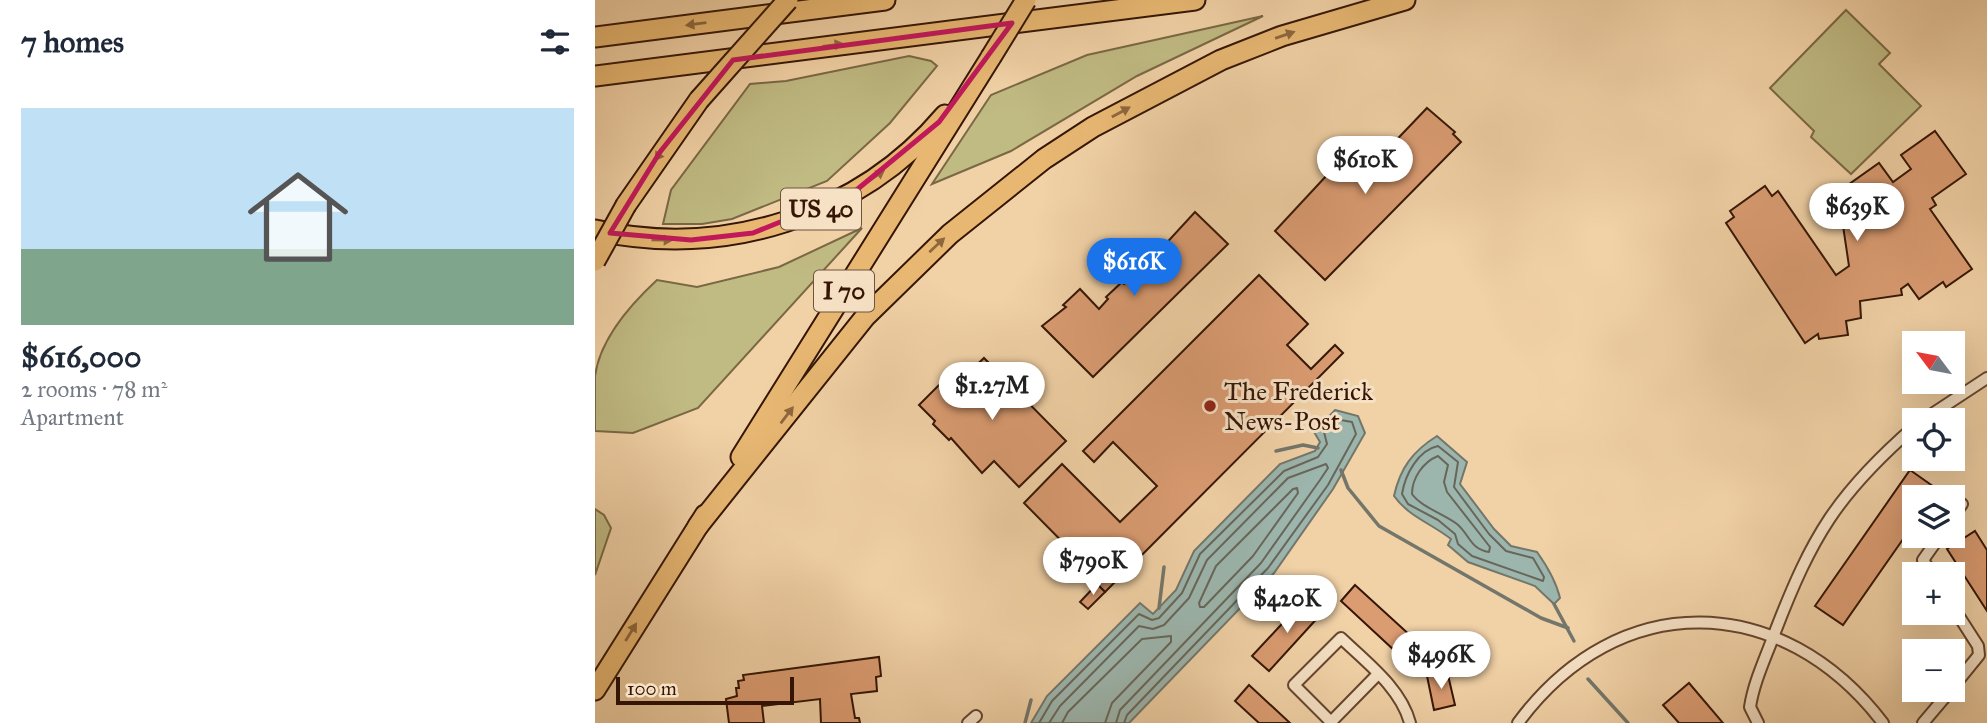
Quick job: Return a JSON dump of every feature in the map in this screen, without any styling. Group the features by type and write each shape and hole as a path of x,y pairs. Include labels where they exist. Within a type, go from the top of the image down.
{"highway":[{"path":"595,261 626,205 699,100 788,0"},
{"path":"595,37 885,0"},
{"name":"I 70","path":"595,690 1026,0"},
{"path":"595,76 1195,0"},
{"path":"698,526 865,317 950,234 1034,166 1093,127 1221,60 1282,36 1405,0"},
{"path":"595,89 782,51"},
{"name":"US 40","path":"595,230 656,240 721,238 753,233 823,208 864,185 910,150 939,122 991,57"}],"street":[{"path":"1943,408 1987,378"},
{"path":"1969,392 1987,389"},
{"path":"1758,723 1749,708 1751,696 1798,572 1830,516 1872,464 1902,437"},
{"path":"1518,723 1534,700 1571,666 1621,637 1652,628 1704,623 1774,636 1804,649 1836,672 1863,698 1883,723"},
{"path":"1965,625 1978,646 1979,655 1965,672"},
{"path":"1378,674 1331,722 1294,685 1341,638 1378,674 1404,704 1410,723"},
{"path":"1923,723 1940,702"}],"highlighted area":[{"path":"1012,23 939,122 854,192 753,233 691,240 610,233 660,152 733,60"}],"shaded area":[{"path":"1846,10 1890,53 1879,64 1921,106 1851,174 1811,137 1814,131 1770,88"},
{"path":"1263,16 1137,76 1011,151 932,184 991,95 1087,55"},
{"path":"909,56 931,61 937,66 890,123 827,181 732,219 702,224 663,224 671,190 750,84 786,81"},
{"path":"862,228 698,408 633,433 595,431 595,376 603,349 627,311 657,280 697,287 779,267"},
{"path":"595,509 604,515 611,528 595,575"}],"water":[{"path":"1335,410 1358,416 1365,433 1333,489 1274,573 1129,723 1031,723 1047,696 1140,603 1153,614 1176,590 1194,551 1280,464 1315,451 1320,442 1314,432"},
{"path":"1437,436 1467,462 1460,484 1494,529 1511,546 1537,552 1541,557 1560,598 1554,604 1535,586 1468,562 1448,545 1451,539 1413,514 1394,496 1409,461"}],"building":[{"path":"1427,108 1455,132 1453,134 1461,142 1325,280 1275,231 1341,160 1360,178"},
{"path":"1935,131 1966,174 1932,198 1936,205 1930,209 1972,269 1946,287 1943,282 1919,299 1908,284 1901,289 1902,295 1860,301 1861,318 1846,321 1848,335 1819,339 1818,334 1805,343 1726,223 1734,217 1730,211 1765,186 1772,196 1778,191 1836,275 1849,266 1838,192 1879,163 1893,182 1911,169 1901,155"},
{"path":"1195,212 1228,244 1093,377 1042,326 1066,307 1063,305 1080,289 1099,309 1108,299 1106,297 1122,282 1124,284 1146,259 1149,262"},
{"name":"The Frederick News-Post","path":"1259,275 1308,324 1287,345 1311,369 1335,345 1343,353 1105,592 1097,584 1101,581 1024,503 1062,464 1120,522 1157,486 1113,442 1094,462 1083,451"},
{"path":"984,358 1066,441 1019,487 994,461 982,473 951,438 949,440 933,424 935,421 919,405 956,368 965,376"},
{"path":"1909,471 1931,485 1902,485 1902,541 1843,625 1815,606"},
{"path":"1975,531 1987,550 1987,611 1965,577 1965,562 1955,562 1947,549 1965,548 1965,537"},
{"path":"1097,584 1105,592 1088,609 1080,602"},
{"path":"1355,585 1424,648 1409,664 1341,601"},
{"path":"1306,598 1322,613 1269,671 1252,656"},
{"path":"879,657 881,676 876,677 877,691 851,694 855,718 859,718 860,723 821,723 820,699 762,706 764,723 729,723 726,699 737,696 738,681 744,680 743,675"},
{"path":"1447,671 1455,705 1434,710 1427,676"},
{"path":"1689,683 1723,723 1679,723 1663,705"},
{"path":"1249,685 1290,723 1259,723 1235,701"}],"waterway":[{"path":"1276,451 1303,445 1318,448"},
{"path":"1341,470 1348,488 1379,526 1541,618 1568,628"},
{"path":"1159,608 1164,567"},
{"path":"1554,604 1574,641"},
{"path":"1588,679 1628,723"},
{"path":"1025,723 1031,700"}],"place":[{"name":"The Frederick News-Post","path":"1210,406"}]}
